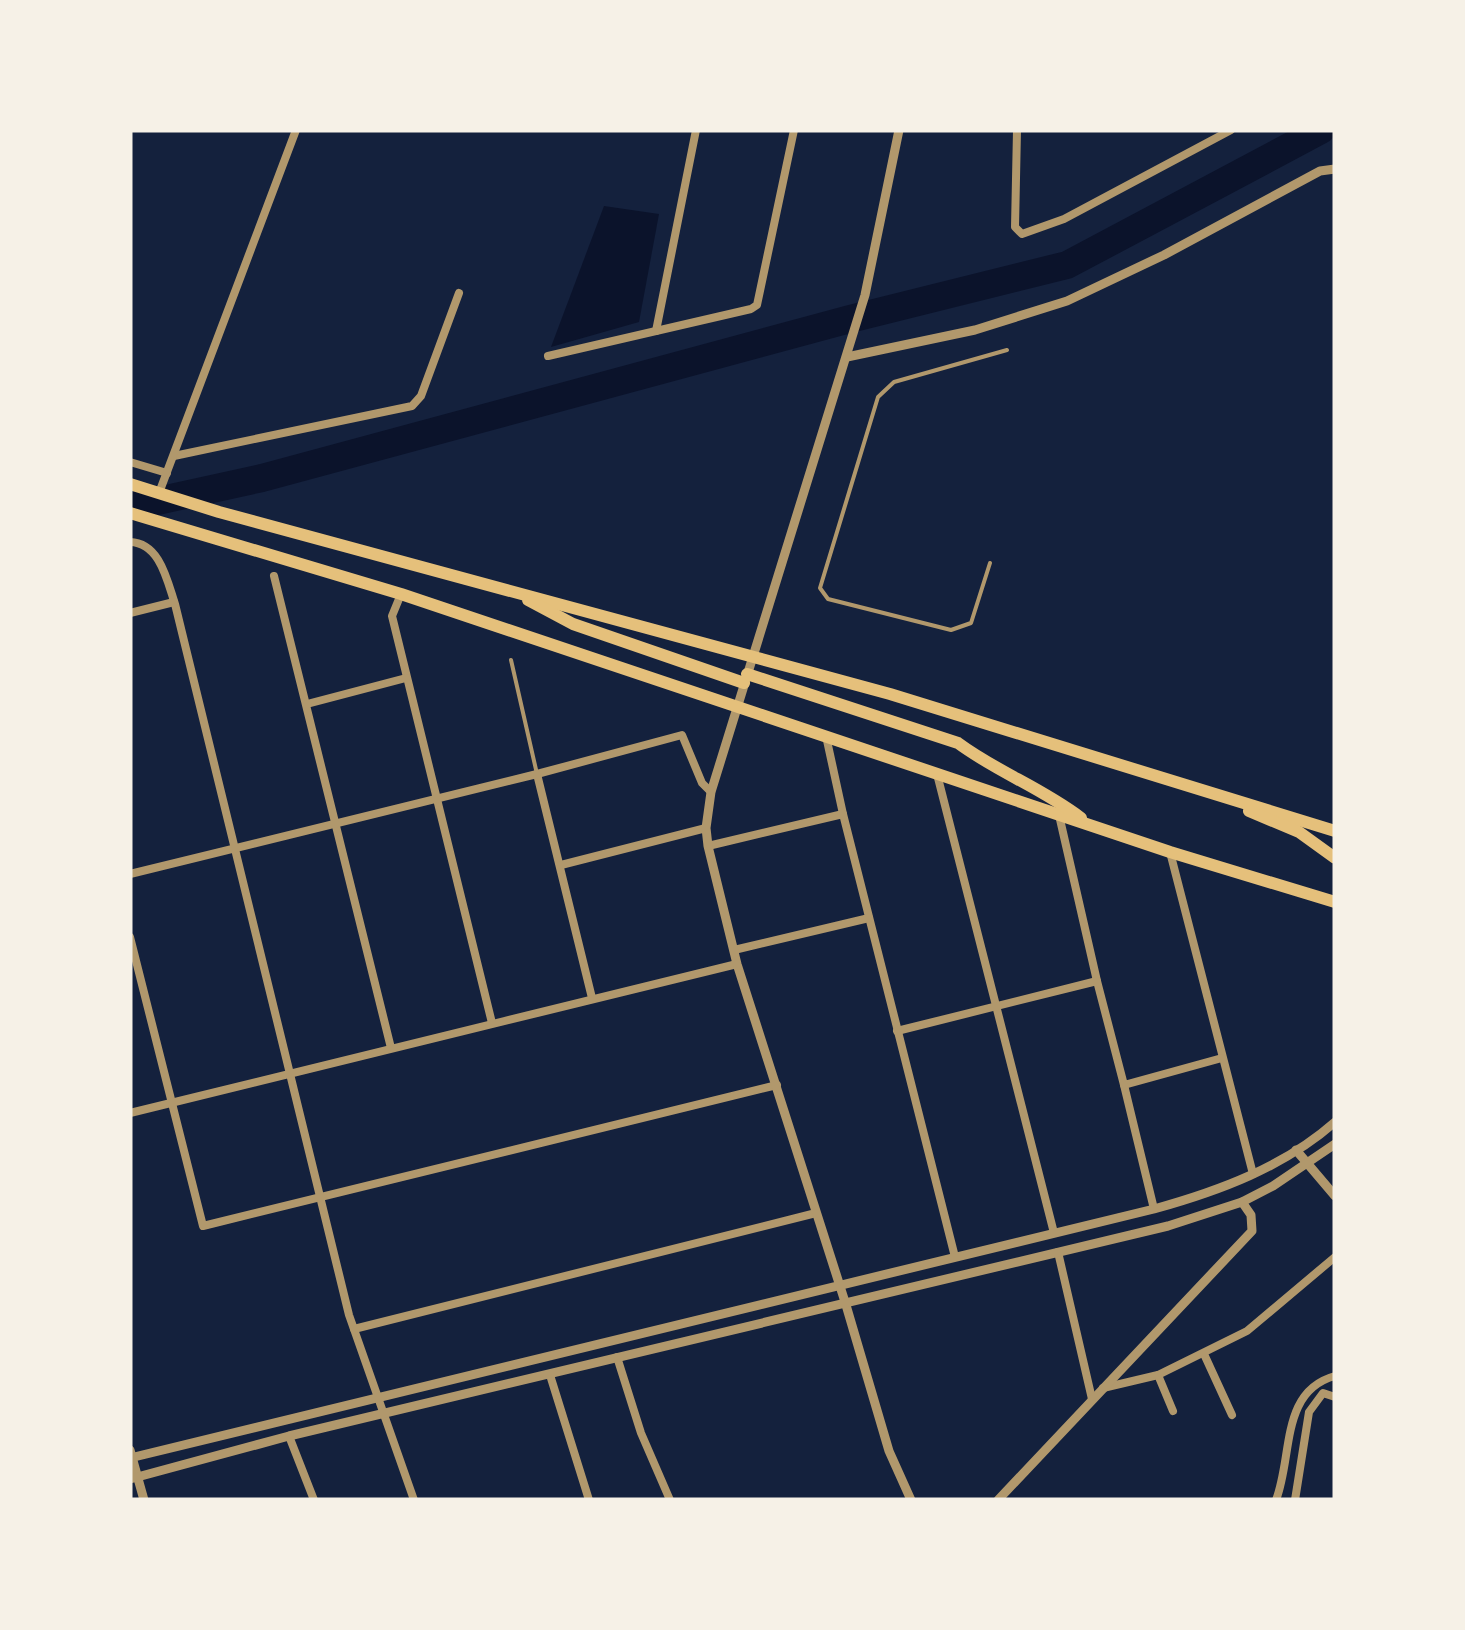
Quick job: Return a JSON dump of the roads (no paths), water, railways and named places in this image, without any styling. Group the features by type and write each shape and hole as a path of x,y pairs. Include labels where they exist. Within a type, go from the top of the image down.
{"highway":[{"path":"130,484 890,694 1335,830"},
{"path":"130,513 401,594 1170,852 1335,902"},
{"path":"508,590 573,624 958,743 987,764 1052,796 1091,825"},
{"path":"1177,782 1299,832 1335,858"}],"street":[{"path":"159,493 296,130"},
{"path":"656,331 696,130"},
{"path":"548,356 752,309 757,304 794,130"},
{"path":"898,130 865,294 710,792 706,828 737,964 889,1451 911,1500"},
{"path":"1017,130 1015,227 1022,234 1064,219 1231,130"},
{"path":"847,356 975,330 1067,301 1164,255 1320,171 1335,169"},
{"path":"174,456 412,406 422,396 459,293"},
{"path":"130,462 167,474"},
{"path":"147,518 135,542 162,565 174,602 354,1329 414,1500"},
{"path":"274,576 391,1048"},
{"path":"401,594 392,616 492,1023"},
{"path":"130,613 174,602"},
{"path":"307,704 406,678"},
{"path":"130,874 682,735 702,783 710,792"},
{"path":"826,736 842,814 955,1257"},
{"path":"538,774 592,998"},
{"path":"937,774 1054,1234"},
{"path":"708,846 842,814"},
{"path":"1059,814 1096,981 1154,1209"},
{"path":"561,865 706,828"},
{"path":"1170,852 1253,1174"},
{"path":"734,950 869,918"},
{"path":"130,936 203,1226 776,1086"},
{"path":"130,1113 737,964"},
{"path":"897,1032 1096,981"},
{"path":"1124,1085 1222,1058"},
{"path":"144,1500 134,1479 131,1455 1210,1194 1296,1150 1335,1122"},
{"path":"134,1479 289,1436 1168,1226 1242,1202 1335,1144"},
{"path":"1296,1150 1335,1196"},
{"path":"998,1500 1252,1232 1252,1215 1242,1202"},
{"path":"354,1329 816,1213"},
{"path":"1058,1252 1092,1399"},
{"path":"1103,1388 1158,1375 1247,1331 1335,1257"},
{"path":"1204,1354 1232,1415"},
{"path":"618,1357 641,1433 670,1500"},
{"path":"550,1375 588,1500"},
{"path":"1158,1375 1173,1412"},
{"path":"1276,1500 1299,1400 1315,1382 1335,1376"},
{"path":"1294,1500 1312,1406 1323,1393 1335,1398"},
{"path":"289,1436 314,1500"}],"lane":[{"path":"990,564 971,623 960,629 828,599 821,593 878,397 894,382 1007,350"},
{"path":"511,660 538,774"}],"water":[{"path":"604,206 659,214 639,322 551,347"}],"waterway":[{"path":"130,507 262,478 850,319 1067,265 1321,130"}]}
